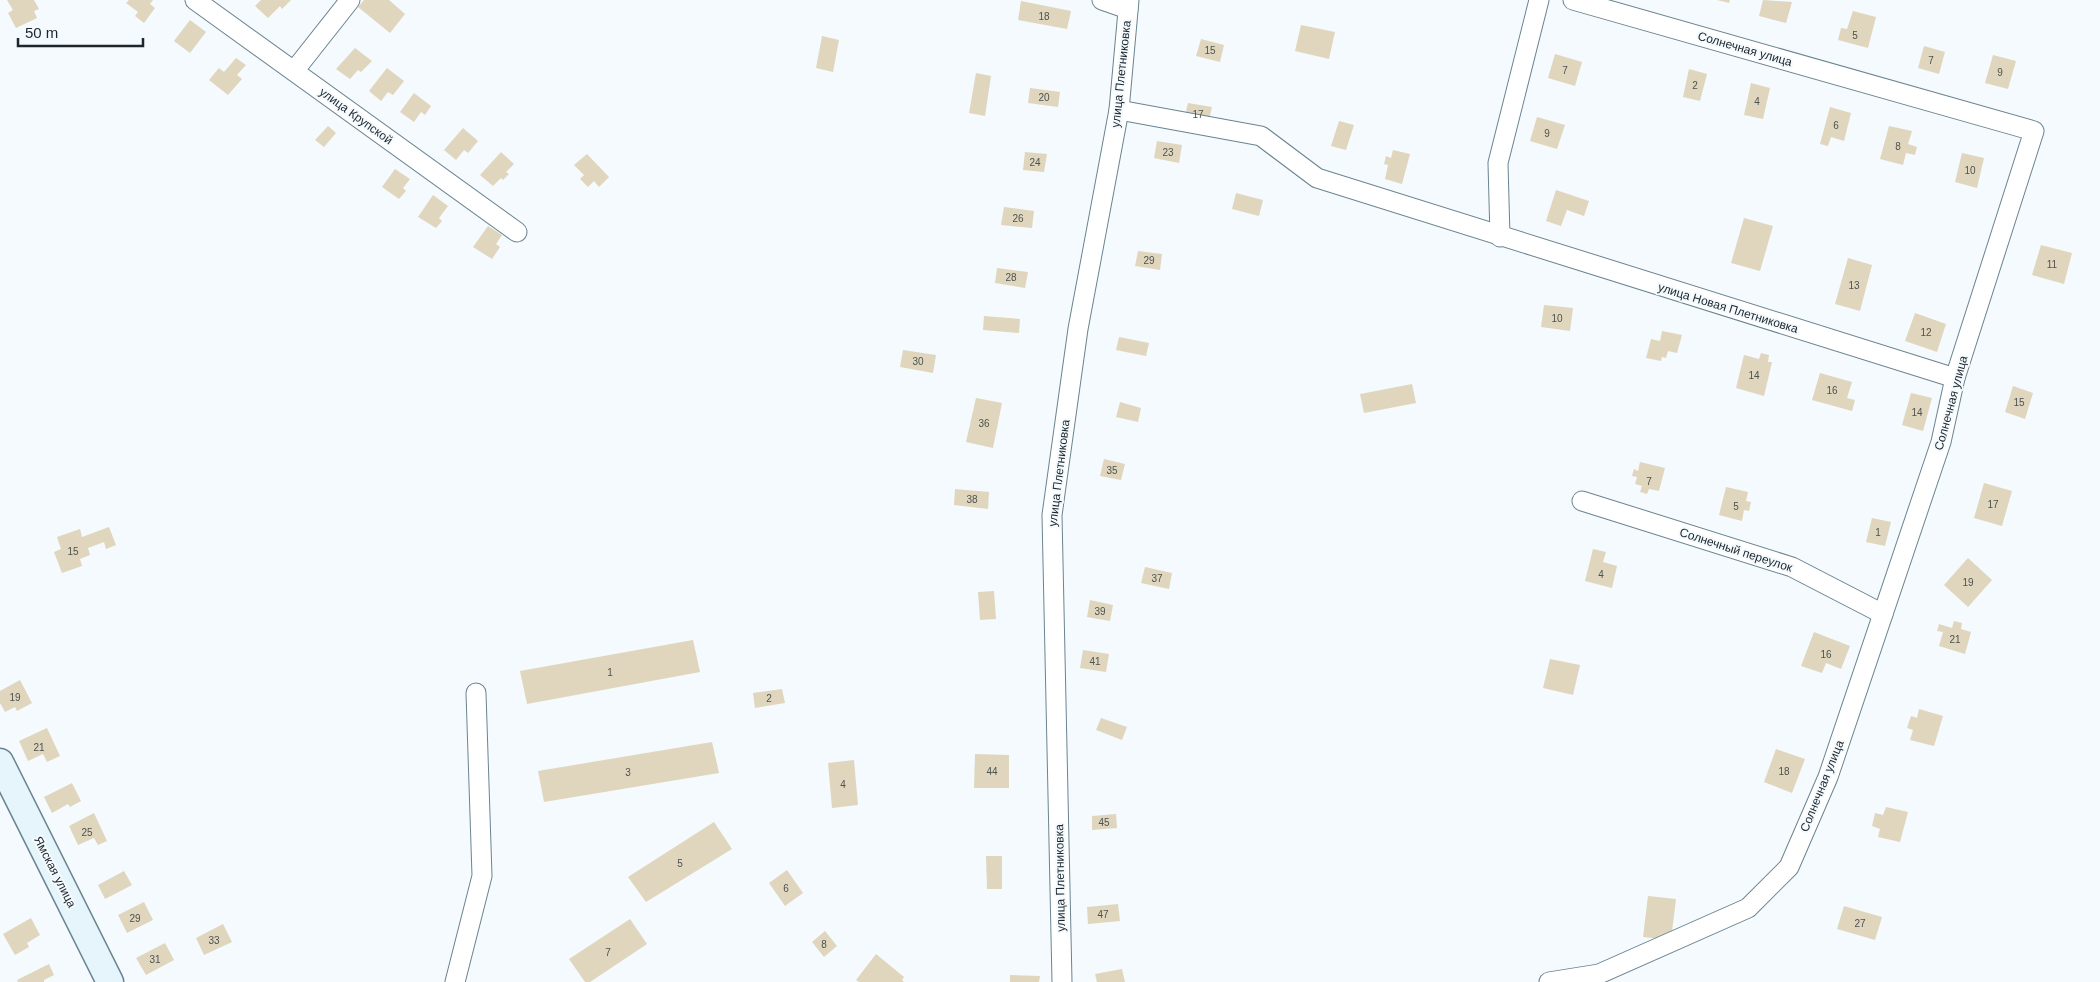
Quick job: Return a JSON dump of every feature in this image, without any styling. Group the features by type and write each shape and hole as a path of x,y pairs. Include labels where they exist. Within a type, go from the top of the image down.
{"main road":[{"name":"Ямская улица","path":"0,762 110,982"}],"street":[{"name":"улица Крупской","path":"195,0 517,232"},
{"path":"294,71 350,0"},
{"path":"1102,0 1128,4"},
{"path":"1500,237 1498,163 1539,0"},
{"name":"Солнечная улица","path":"1549,982 1598,974 1748,908 1788,867 1828,778 1942,442 1955,378 2034,131 1573,0"},
{"name":"улица Плетниковка","path":"1062,982 1052,514 1078,329 1119,110 1128,4"},
{"name":"улица Новая Плетниковка","path":"1119,110 1261,136 1317,178 1500,237 1955,378"},
{"name":"Солнечный переулок","path":"1582,501 1792,567 1883,614"},
{"path":"455,982 482,876 476,693"}],"building":[{"path":"7,0 34,0 39,9 34,11 37,18 16,28 8,13 13,10"},
{"path":"129,0 153,0 150,4 155,8 144,23 135,16 138,12 126,3"},
{"path":"261,0 291,0 282,9 280,6 268,18 255,6"},
{"path":"364,0 389,0 405,14 390,33 358,7"},
{"path":"1717,0 1730,0 1729,3"},
{"path":"1763,0 1792,2 1786,23 1759,16"},
{"path":"1021,1 1071,11 1067,29 1018,20"},
{"path":"1853,11 1876,17 1868,48 1838,40 1841,28 1847,29"},
{"path":"190,20 206,32 190,53 174,41"},
{"path":"1301,25 1335,32 1329,59 1295,51"},
{"path":"822,36 839,40 833,72 816,68"},
{"path":"1201,39 1224,45 1220,62 1196,56"},
{"path":"1924,46 1945,52 1939,74 1918,68"},
{"path":"355,48 372,61 361,72 358,70 350,79 336,69"},
{"path":"1555,54 1582,62 1575,86 1548,78"},
{"path":"1993,55 2016,61 2008,89 1985,83"},
{"path":"236,58 246,65 237,75 242,79 228,95 209,80 219,68 224,72"},
{"path":"387,68 404,81 393,95 388,92 381,101 369,91"},
{"path":"1689,69 1707,74 1700,101 1683,97"},
{"path":"976,73 991,76 985,116 969,113"},
{"path":"1751,83 1770,88 1763,119 1744,115"},
{"path":"1030,88 1060,92 1058,107 1028,103"},
{"path":"414,93 431,106 425,115 421,112 414,122 400,112"},
{"path":"1188,103 1212,107 1208,125 1184,120"},
{"path":"1830,107 1851,113 1844,141 1831,137 1828,146 1820,144"},
{"path":"1537,117 1565,125 1557,149 1530,141"},
{"path":"1339,121 1354,125 1346,150 1331,146"},
{"path":"328,126 336,133 324,147 315,140"},
{"path":"1889,126 1912,131 1908,144 1917,147 1915,155 1906,153 1903,165 1880,159"},
{"path":"463,128 478,141 468,153 464,150 456,160 444,150"},
{"path":"1157,141 1182,145 1179,163 1154,158"},
{"path":"1393,150 1410,154 1402,184 1385,179 1388,165 1384,164 1386,156 1391,158"},
{"path":"501,152 514,164 506,172 509,174 503,180 501,178 493,186 480,175"},
{"path":"1025,152 1047,154 1044,172 1023,170"},
{"path":"1962,153 1984,158 1977,188 1955,182"},
{"path":"587,154 609,177 599,187 594,181 588,187 580,179 584,175 574,165"},
{"path":"395,169 410,179 403,188 406,191 399,199 382,187"},
{"path":"1556,190 1589,201 1584,216 1567,210 1561,226 1546,221"},
{"path":"1236,193 1263,200 1259,216 1232,209"},
{"path":"433,195 448,206 439,218 442,221 436,228 418,217"},
{"path":"1004,207 1034,211 1032,228 1001,225"},
{"path":"1744,218 1773,226 1760,271 1731,263"},
{"path":"488,226 502,235 496,244 500,247 492,259 473,247"},
{"path":"2041,245 2072,253 2064,284 2032,275"},
{"path":"1138,251 1162,254 1160,270 1135,266"},
{"path":"1848,258 1872,265 1860,311 1835,304"},
{"path":"997,268 1028,272 1025,288 995,283"},
{"path":"1544,305 1573,308 1570,331 1541,327"},
{"path":"1915,313 1946,324 1937,352 1905,341"},
{"path":"984,316 1020,319 1019,333 983,330"},
{"path":"1662,331 1682,335 1677,353 1668,351 1666,358 1662,357 1661,361 1646,358 1651,339 1660,341"},
{"path":"1119,337 1149,343 1146,356 1116,350"},
{"path":"903,350 936,355 933,373 900,367"},
{"path":"1761,353 1769,355 1768,362 1772,362 1764,396 1736,388 1744,355 1759,359"},
{"path":"1820,373 1852,382 1847,398 1855,400 1852,411 1812,400"},
{"path":"1412,384 1416,403 1364,413 1360,394"},
{"path":"2013,386 2033,393 2025,419 2005,412"},
{"path":"1911,393 1932,398 1923,431 1902,425"},
{"path":"976,398 1002,403 993,448 966,442"},
{"path":"1120,402 1141,408 1138,422 1116,417"},
{"path":"1104,459 1125,464 1121,480 1100,476"},
{"path":"1640,462 1665,468 1659,491 1649,489 1647,494 1640,492 1642,486 1635,484 1637,477 1632,476 1634,469 1638,471"},
{"path":"1984,483 2012,491 2002,526 1974,518"},
{"path":"1726,487 1748,492 1746,501 1751,502 1749,511 1744,510 1742,521 1719,515"},
{"path":"955,489 989,492 988,509 954,505"},
{"path":"1872,518 1891,522 1885,546 1866,542"},
{"path":"109,527 116,545 106,549 104,542 88,548 90,555 80,559 82,566 62,573 54,552 61,549 57,537 80,529 82,537"},
{"path":"1593,549 1606,552 1603,562 1617,566 1612,588 1585,581"},
{"path":"1968,558 1992,580 1968,607 1944,585"},
{"path":"1145,567 1172,573 1169,589 1141,583"},
{"path":"994,591 996,619 980,620 978,592"},
{"path":"1090,600 1113,605 1110,621 1087,617"},
{"path":"1954,621 1962,623 1961,629 1971,632 1965,654 1939,646 1943,632 1937,631 1939,624 1952,628"},
{"path":"1814,632 1850,646 1841,669 1826,663 1822,673 1801,666"},
{"path":"693,640 700,672 527,704 520,671"},
{"path":"1083,650 1109,654 1106,672 1080,668"},
{"path":"1550,659 1580,665 1573,695 1543,688"},
{"path":"20,680 32,703 17,711 15,707 5,712 0,703 0,691"},
{"path":"782,689 785,703 755,708 753,693"},
{"path":"1919,709 1943,716 1934,746 1910,740 1913,730 1907,728 1911,716 1917,718"},
{"path":"1101,718 1127,727 1122,740 1096,730"},
{"path":"47,728 60,756 47,762 43,754 28,761 19,741"},
{"path":"712,742 719,773 544,802 538,771"},
{"path":"1776,749 1805,759 1792,793 1764,782"},
{"path":"975,754 1009,755 1009,788 974,788"},
{"path":"854,760 858,805 832,808 828,763"},
{"path":"72,783 81,801 70,807 68,804 52,813 44,797"},
{"path":"1886,807 1908,812 1900,842 1878,837 1880,829 1872,826 1875,813 1883,815"},
{"path":"94,813 107,841 98,845 94,838 78,845 69,826"},
{"path":"1116,814 1117,828 1092,830 1092,816"},
{"path":"714,822 732,849 646,902 628,877"},
{"path":"986,856 1002,856 1002,889 987,889"},
{"path":"787,870 803,893 785,906 769,883"},
{"path":"124,871 132,885 105,899 98,885"},
{"path":"1648,896 1676,899 1671,940 1643,937"},
{"path":"144,902 153,920 127,933 118,915"},
{"path":"1118,904 1120,921 1088,924 1087,907"},
{"path":"1844,906 1882,917 1875,940 1837,929"},
{"path":"31,918 40,935 27,943 29,947 15,955 3,934"},
{"path":"630,919 647,944 590,982 585,982 569,959"},
{"path":"223,924 232,942 204,955 196,938"},
{"path":"825,931 837,946 824,957 812,942"},
{"path":"165,943 174,960 146,975 136,958"},
{"path":"876,954 904,977 902,980 904,982 859,982 856,980"},
{"path":"49,964 54,975 44,980 44,982 18,982 17,980"},
{"path":"1122,969 1125,982 1097,982 1095,974"},
{"path":"1010,975 1040,976 1039,982 1010,982"}]}
